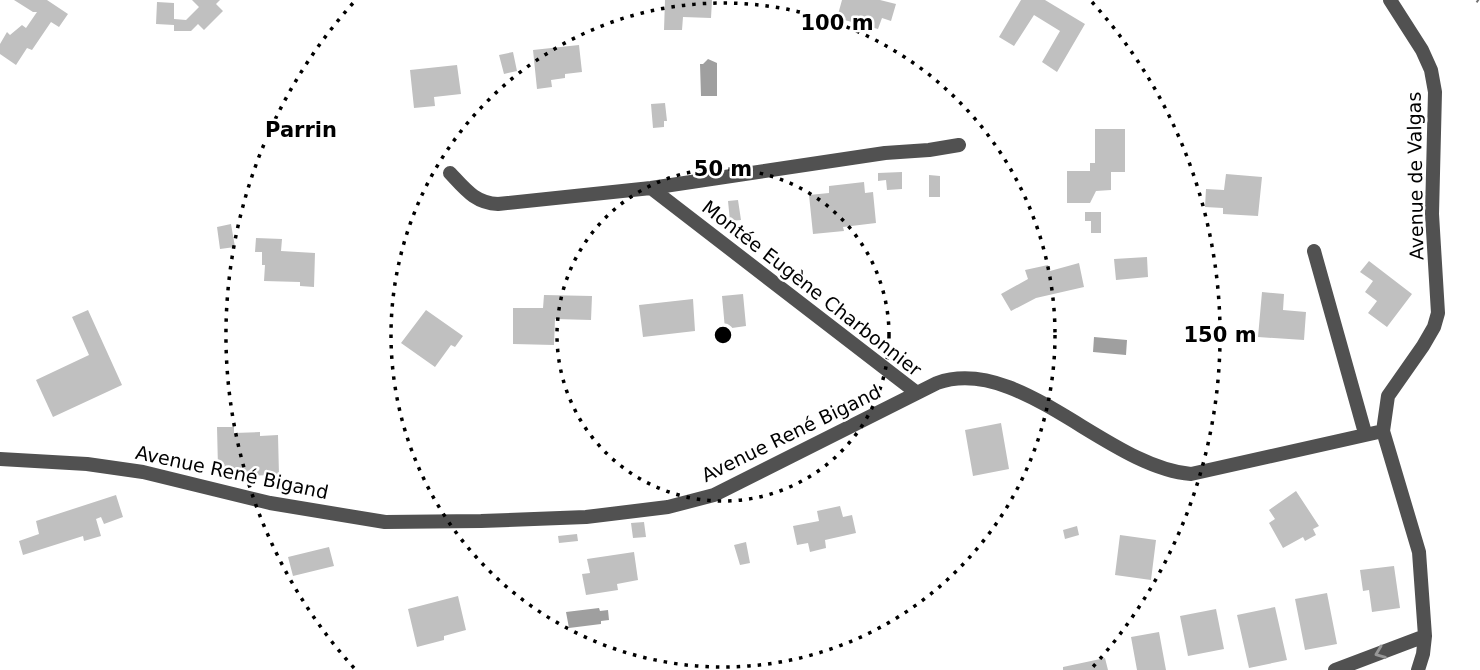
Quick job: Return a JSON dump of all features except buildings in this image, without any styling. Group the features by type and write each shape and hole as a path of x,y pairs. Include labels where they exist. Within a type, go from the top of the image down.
{"street":[{"name":"Avenue de Valgas","path":"1382,430 1388,396 1423,346 1434,327 1438,313 1432,214 1435,92 1431,70 1422,50 1390,0"},
{"name":"Montée Eugène Charbonnier","path":"450,173 473,197 486,204 651,188 885,153 959,145"},
{"name":"Montée Eugène Charbonnier","path":"651,188 917,393"},
{"path":"1314,251 1365,433"},
{"name":"Avenue René Bigand","path":"0,459 87,464 143,472 270,503 385,522 481,521 586,517 668,507 714,495 917,393 948,379 964,377 988,381 1041,404 1142,461 1178,473 1191,474 1382,430"},
{"path":"1382,430 1419,552 1425,636 1418,670"},
{"path":"1335,670 1425,636"}],"shaded area":[{"path":"708,59 717,63 717,96 701,96 700,64"},
{"path":"1094,337 1127,340 1126,355 1093,352"},
{"path":"599,608 600,611 608,610 609,620 601,621 601,624 569,628 566,612"}],"district":[{"name":"Parrin","path":"301,130"}]}
